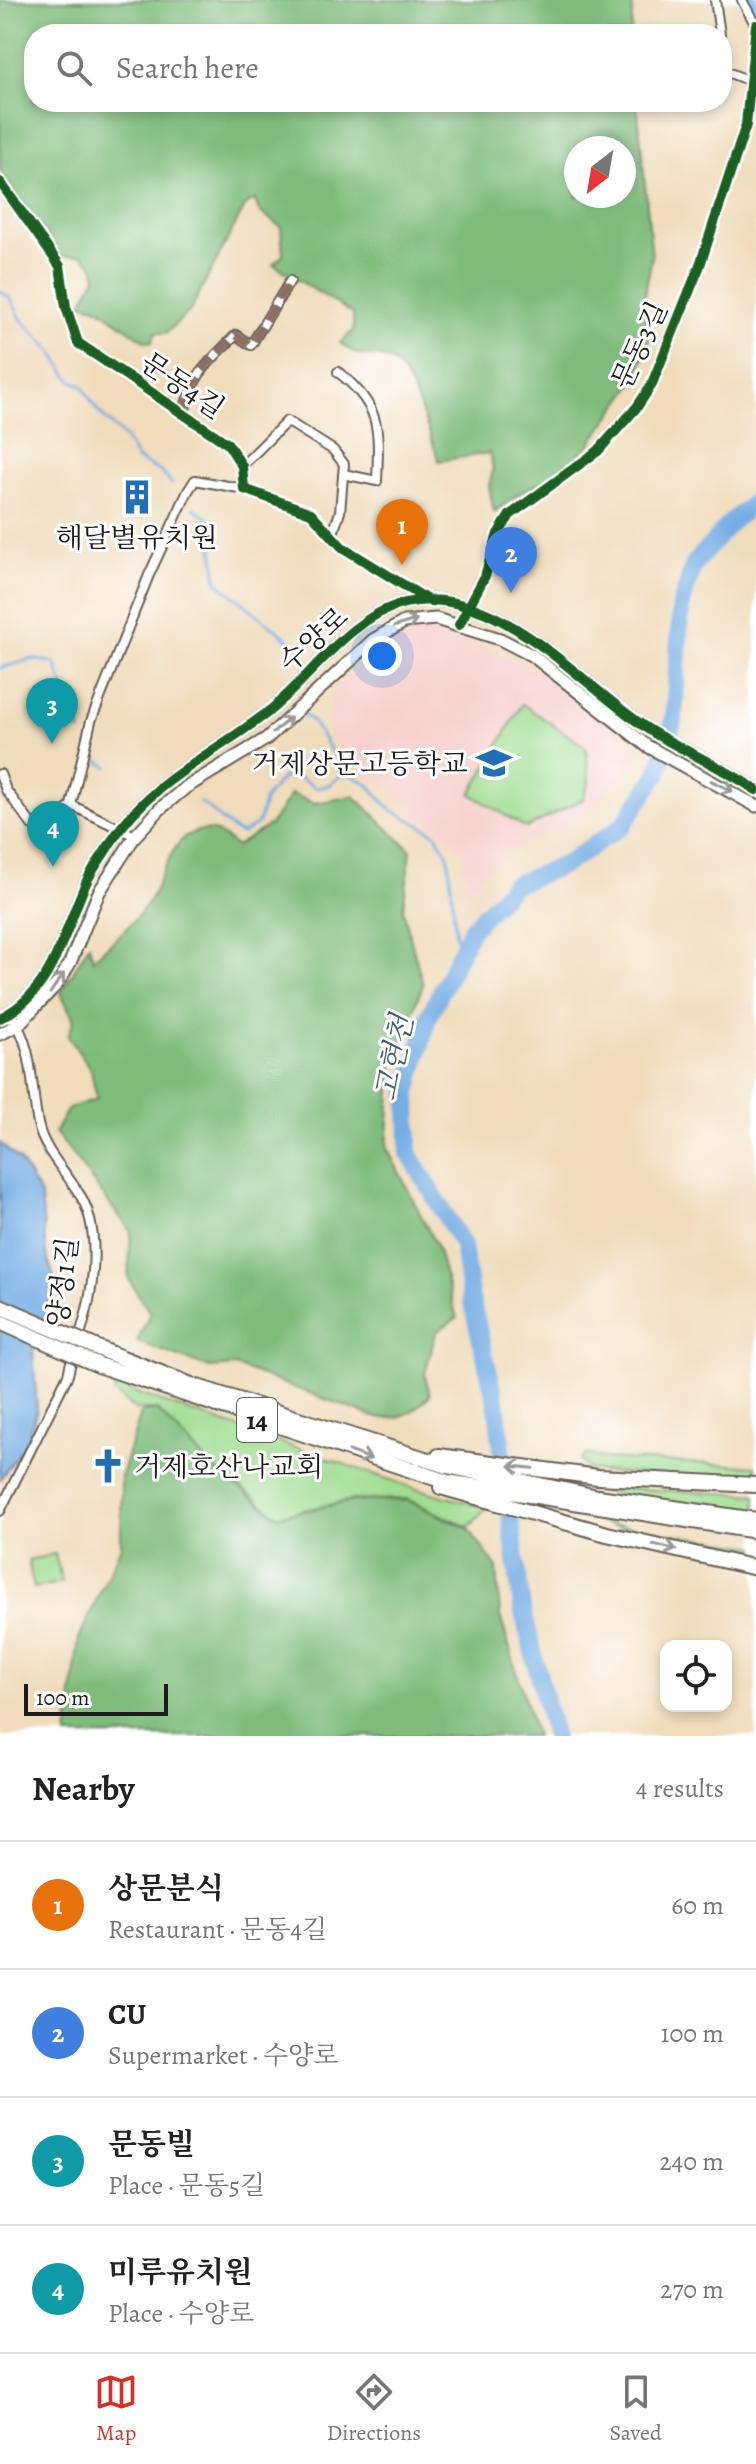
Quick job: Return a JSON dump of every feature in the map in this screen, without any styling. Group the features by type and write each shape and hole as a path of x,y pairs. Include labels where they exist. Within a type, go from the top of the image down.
{"highway":[{"name":"14","path":"0,1306 104,1359 411,1454 598,1502 756,1531"},
{"name":"14","path":"0,1322 412,1473 495,1492 756,1520"},
{"path":"411,1454 598,1477 756,1485"},
{"path":"412,1473 454,1493 589,1529 756,1568"}],"street":[{"path":"715,0 719,24"},
{"path":"742,0 756,25"},
{"name":"문동3길","path":"459,625 465,608 485,576 498,534 510,515 598,451 637,407 651,386 700,265 739,148 750,105 756,25"},
{"path":"732,74 750,81"},
{"name":"문동4길","path":"0,182 60,266 66,307 78,343 228,444 242,466"},
{"path":"184,414 189,388 211,360 236,335 251,345 290,281"},
{"path":"338,372 361,390 379,429 377,481 343,474"},
{"path":"244,489 242,466 287,421 333,450 344,464 340,512 332,536"},
{"path":"0,774 6,790 32,825 42,827 61,817 71,805 91,721 149,575 195,480 244,489 311,513 342,547 431,602"},
{"name":"수양로","path":"5,1016 51,966 86,882 120,828 145,799 173,775 274,707 374,616 405,603 431,602 465,608 502,622 541,643 649,730 756,790"},
{"name":"수양로","path":"0,1034 18,1025 58,983 70,963 99,892 135,836 185,788 266,739 373,640 394,627 419,619 459,625 500,639 533,656 647,746 756,806"},
{"path":"71,805 135,836"},
{"name":"양정1길","path":"0,1511 68,1375 82,1328 92,1242 90,1214 47,1148 38,1125 33,1066 18,1025 5,1016"}],"shaded area":[{"name":"거제상문고등학교","path":"414,630 461,638 522,662 562,686 638,748 630,769 598,802 561,829 525,842 489,869 464,895 463,851 347,756 332,737 326,721 336,686 383,644"}],"green space":[{"path":"0,0 633,0 632,24 24,24 24,112 638,112 652,257 643,302 649,341 635,381 590,444 552,478 523,491 494,512 489,486 493,470 490,453 439,461 413,391 399,368 383,358 355,353 340,343 353,331 353,314 273,264 283,255 281,227 259,211 255,200 246,204 190,311 166,333 156,332 152,342 145,341 98,308 82,303 96,277 93,265 82,255 62,256 0,170"},
{"path":"522,704 586,747 589,783 583,799 526,828 471,794"},
{"path":"291,794 315,803 354,796 411,850 403,910 423,985 393,1062 387,1148 437,1247 457,1318 436,1332 425,1374 430,1395 413,1410 394,1418 377,1418 235,1366 210,1368 137,1342 150,1313 128,1278 131,1232 55,1132 68,1108 97,1099 91,1070 68,1036 74,1020 61,993 89,944 93,959 130,925 149,901 172,853 190,834 201,830 216,832 236,846 271,824"},
{"path":"116,1386 414,1488 487,1508 469,1527 407,1499 353,1500 278,1515 214,1468 157,1410 135,1410 114,1392"},
{"path":"157,1410 214,1469 277,1516 353,1501 407,1500 469,1529 497,1568 500,1616 536,1736 67,1736 79,1638 121,1546 121,1475 141,1413"},
{"path":"587,1454 606,1459 756,1466 756,1481 591,1471 580,1460"},
{"path":"597,1487 756,1495 756,1516 594,1490"},
{"path":"598,1522 756,1547 756,1559 692,1547"},
{"path":"55,1554 62,1582 34,1588 28,1560"}],"water":[{"path":"0,1143 20,1161 41,1196 46,1253 55,1281 33,1352 37,1409 27,1442 0,1479"}],"waterway":[{"name":"고현천","path":"750,0 756,10"},
{"path":"0,291 10,298 22,320 52,351 70,379 83,387 97,410 124,437 137,459 161,472 172,484"},
{"name":"고현천","path":"554,1736 522,1608 496,1402 470,1295 463,1245 409,1153 408,1092 428,1018 472,928 513,885 564,865 622,826 658,774 674,718 681,605 694,564 731,522 756,501"},
{"path":"194,508 210,520 217,582 299,648"},
{"path":"0,668 32,659 55,663 80,731"},
{"path":"304,715 311,720 345,772 368,784 390,809 435,833 448,855 458,956"},
{"path":"87,754 108,767"},
{"path":"200,802 242,834 258,824 265,798 284,776 299,778 317,788 329,785 345,772"}],"marked path":[{"path":"184,414 191,389 202,370 236,335 251,345 290,281"}],"cycle path":[{"path":"459,625 485,576 498,534 510,515 598,451 637,407 651,386 700,265 746,125 756,25"},
{"path":"0,182 60,266 66,307 78,343 228,444 242,466 244,489 311,513 342,547 431,602"},
{"path":"0,1018 18,1007 45,977 91,873 111,842 144,802 163,785 268,712 348,634 385,610 405,603 439,601 473,608 506,623 537,643 651,731 756,790"}],"place":[{"name":"해달별유치원","path":"137,497"},
{"name":"상문분식","path":"402,565"},
{"name":"CU","path":"511,593"},
{"name":"문동빌","path":"52,744"},
{"name":"거제상문고등학교","path":"494,763"},
{"name":"미루유치원","path":"53,867"},
{"name":"거제호산나교회","path":"108,1466"}]}
